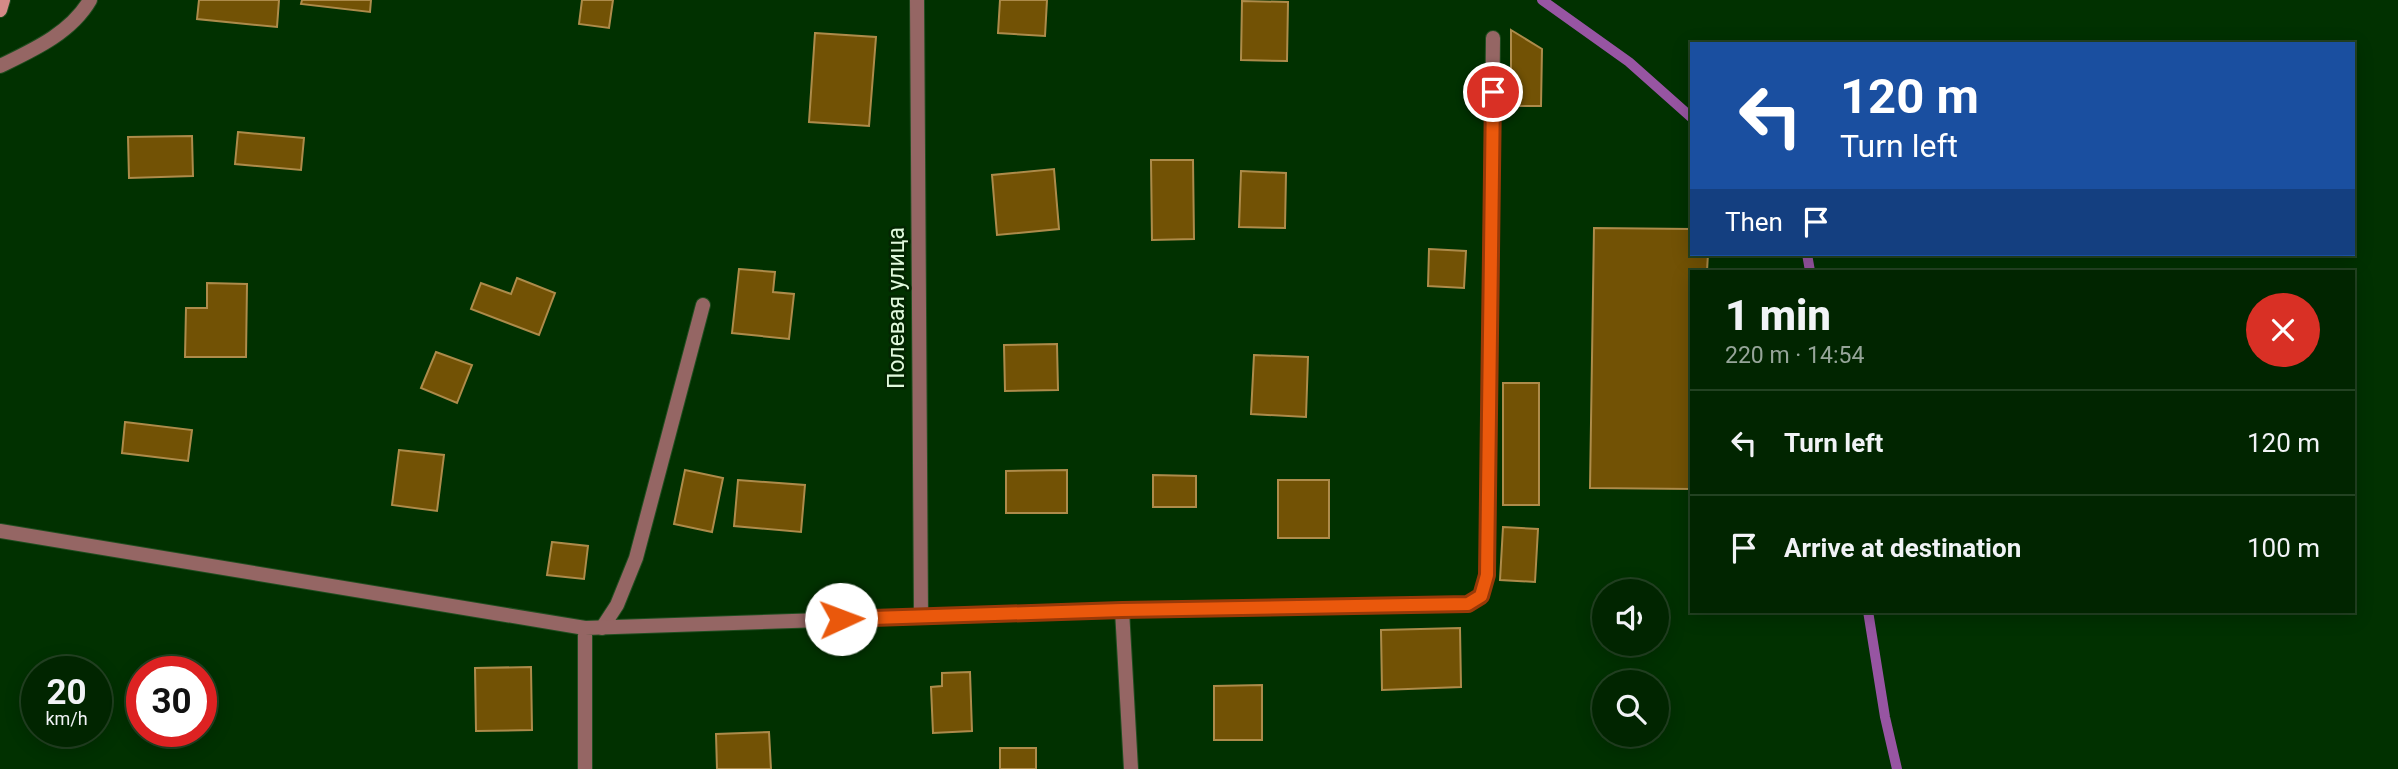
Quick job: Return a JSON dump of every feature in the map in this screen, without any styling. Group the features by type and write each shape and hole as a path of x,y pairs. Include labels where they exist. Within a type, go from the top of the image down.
{"street":[{"path":"0,10 3,0"},
{"path":"0,66 41,47 82,14 90,0"},
{"name":"Полевая улица","path":"917,0 921,617"},
{"path":"0,531 585,628 1122,610 1468,604 1481,596 1487,575 1493,38"},
{"path":"602,628 617,605 636,558 703,305"},
{"path":"1122,610 1131,769"},
{"path":"585,628 585,769"}],"building":[{"path":"199,0 279,0 277,27 197,19"},
{"path":"302,0 371,0 370,12 301,4"},
{"path":"582,0 613,0 609,28 579,24"},
{"path":"1000,0 1047,0 1045,36 998,33"},
{"path":"1242,1 1288,2 1287,61 1241,60"},
{"path":"1511,30 1542,49 1541,106 1511,106"},
{"path":"815,33 876,37 869,126 809,122"},
{"path":"238,132 304,138 301,170 235,164"},
{"path":"192,136 193,176 129,178 128,137"},
{"path":"1151,160 1193,160 1194,239 1152,240"},
{"path":"1054,169 1059,229 997,235 992,175"},
{"path":"1241,171 1286,173 1285,228 1239,227"},
{"path":"1594,228 1690,229 1690,256 1708,256 1707,270 1690,270 1690,489 1590,488"},
{"path":"1429,249 1466,251 1464,288 1428,286"},
{"path":"739,269 775,272 773,292 794,294 789,339 732,333"},
{"path":"517,278 555,293 539,335 471,309 481,283 511,294"},
{"path":"207,283 247,284 246,357 185,357 186,308 207,308"},
{"path":"1057,344 1058,390 1005,391 1004,345"},
{"path":"436,352 472,365 457,403 421,388"},
{"path":"1254,355 1308,357 1306,417 1251,414"},
{"path":"1503,383 1539,383 1539,505 1503,505"},
{"path":"125,422 192,430 188,461 122,453"},
{"path":"399,450 444,455 437,511 392,505"},
{"path":"685,470 723,478 712,532 674,524"},
{"path":"1067,470 1067,513 1006,513 1006,471"},
{"path":"1153,475 1196,476 1196,507 1153,507"},
{"path":"738,480 805,485 801,532 734,526"},
{"path":"1278,480 1329,480 1329,538 1278,538"},
{"path":"1503,527 1538,529 1535,582 1500,580"},
{"path":"552,542 588,546 584,579 547,575"},
{"path":"1460,628 1461,687 1382,690 1381,630"},
{"path":"531,667 532,730 476,731 475,668"},
{"path":"970,672 972,731 933,733 931,687 942,686 942,673"},
{"path":"1262,685 1262,740 1214,740 1214,686"},
{"path":"769,732 771,769 717,769 716,734"},
{"path":"1000,748 1036,748 1036,769 1000,769"}],"waterway":[{"path":"1542,0 1629,62 1690,116"},
{"path":"1807,256 1810,270"},
{"path":"1868,613 1885,717 1897,769"}],"route":[{"path":"841,619 1122,610 1468,604 1481,596 1487,575 1493,92"}]}
